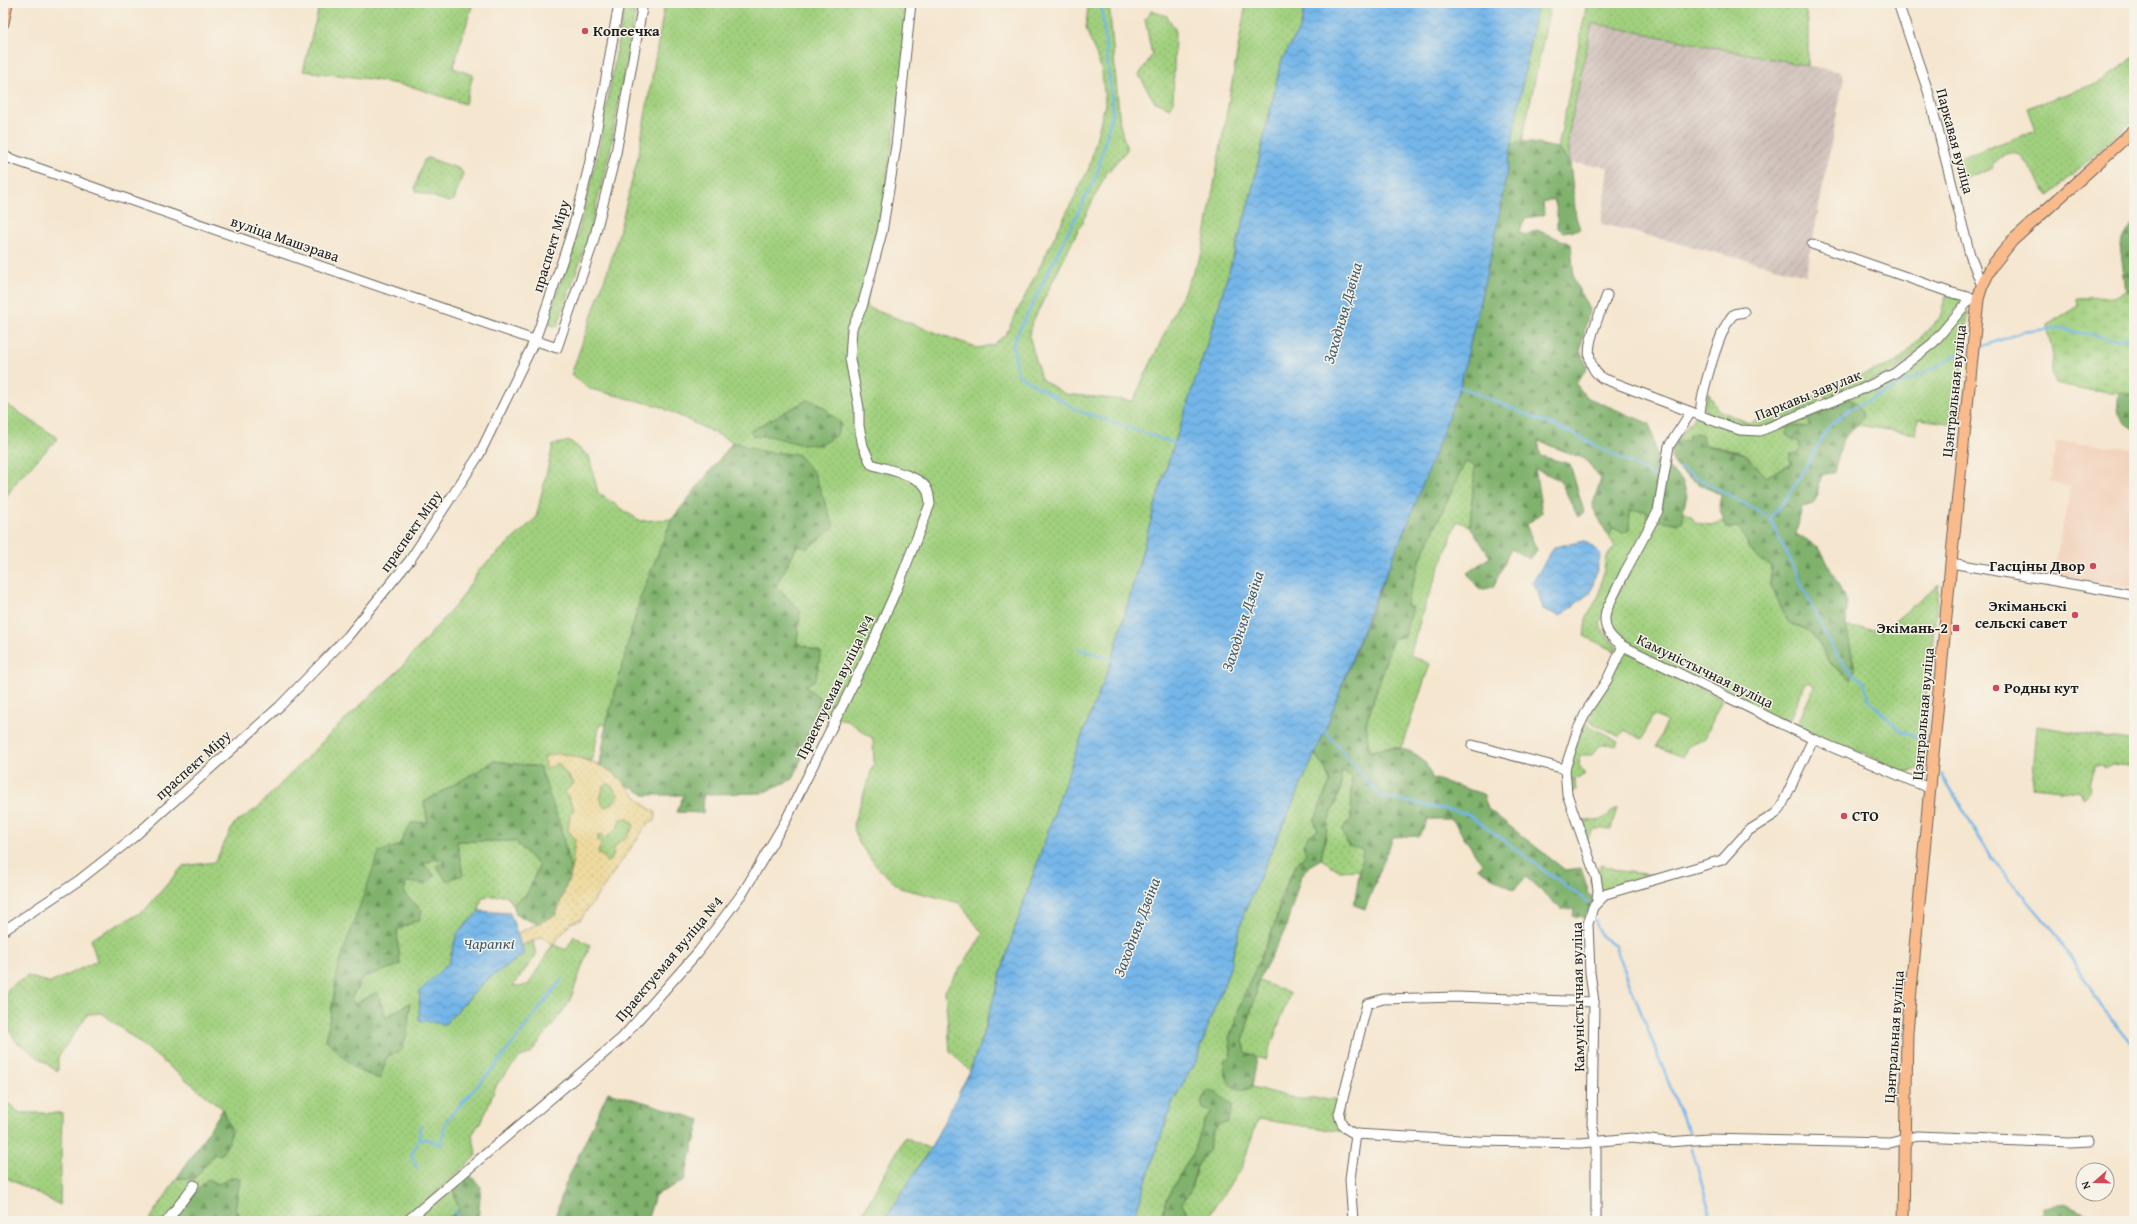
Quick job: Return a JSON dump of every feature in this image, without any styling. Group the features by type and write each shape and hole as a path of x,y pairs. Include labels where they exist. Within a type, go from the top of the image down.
{"main road":[{"path":"3,23 7,3"},
{"name":"Цэнтральная вуліца","path":"1904,1221 1904,1139 1908,1032 1974,299 1992,266 2012,241 2134,130"}],"street":[{"name":"праспект Міру","path":"3,931 78,881 134,837 280,706 348,636 410,560 479,455 535,340 572,229 592,148 619,3"},
{"name":"вуліца Машэрава","path":"3,156 557,348 594,243 616,153 643,3"},
{"name":"Праектуемая вуліца №4","path":"407,1221 622,1038 698,952 744,891 786,820 866,658 898,586 930,504 929,493 924,484 916,479 871,464 863,446 859,426 859,408 850,359 852,328 862,307 882,232 896,146 911,3"},
{"name":"Паркавая вуліца","path":"1898,3 1928,91 1970,255 1982,286"},
{"path":"1812,244 1974,299"},
{"name":"Паркавы завулак","path":"1607,295 1588,350 1590,366 1602,378 1740,430 1760,431 1858,391 1906,366 1945,331 1974,299"},
{"path":"1623,646 1613,640 1608,633 1605,626 1606,611 1658,511 1669,446 1696,413 1725,327 1730,318 1734,314 1744,312"},
{"path":"1951,563 2134,595"},
{"name":"Камуністычная вуліца","path":"1565,769 1578,728 1587,710 1607,680 1623,646 1813,739 1931,789"},
{"path":"1598,901 1606,894 1722,860 1748,831 1775,814 1781,807 1813,739"},
{"path":"1472,745 1565,769 1567,794 1596,877 1598,901"},
{"name":"Камуністычная вуліца","path":"1596,1221 1596,1142 1592,1124 1594,1002 1590,972 1588,924 1593,907 1598,901"},
{"path":"1594,1002 1457,997 1383,999 1370,1002 1365,1007 1340,1114 1343,1126 1348,1131 1356,1134 1478,1141 1596,1142 1632,1138 1668,1142 1708,1139 1890,1143 1917,1136 2070,1142 2090,1141"},
{"path":"1353,1221 1350,1178 1356,1134"},
{"path":"167,1221 194,1185"}],"shaded area":[{"path":"1592,23 1841,72 1844,77 1806,275 1601,224 1608,167 1570,163 1568,137"},
{"path":"2056,442 2134,448 2134,587 2053,575 2071,486 2050,482"}],"green space":[{"path":"320,3 473,3 453,68 473,75 465,104 413,87 370,79 303,71"},
{"path":"665,3 915,3 866,307 978,348 993,345 1006,334 1089,168 1105,104 1102,71 1086,28 1088,3 1109,3 1120,125 1127,150 1106,174 1032,323 1029,335 1041,379 1065,394 1133,401 1202,253 1246,3 1305,3 1301,26 1281,62 1250,199 1212,329 1162,481 1112,660 1060,796 1012,937 981,1040 970,1071 950,1051 945,991 983,934 960,903 900,888 877,867 859,843 853,825 874,763 873,739 847,720 820,715 820,698 805,686 797,643 800,611 776,586 797,546 797,454 764,452 733,442 659,406 590,389 571,375 614,252 638,157"},
{"path":"1537,3 1551,3 1522,141 1511,145"},
{"path":"1587,3 1803,3 1808,22 1808,66 1592,23 1568,137 1570,163 1558,148"},
{"path":"624,10 635,12 610,151 587,242 557,327 546,323 577,239 599,148"},
{"path":"1151,11 1167,16 1175,29 1173,104 1170,108 1154,101 1139,75 1152,55 1145,19"},
{"path":"2134,57 2134,119 2049,196 2020,154 2016,153 2005,154 1993,164 1994,167 1959,181 1954,160 2035,131 2027,108 2100,82"},
{"path":"1522,141 1558,148 1570,163 1576,217 1580,229 1563,232 1557,227 1557,211 1554,199 1543,203 1544,215 1526,218 1519,232 1525,235 1537,230 1571,244 1574,280 1589,310 1580,351 1587,367 1576,384 1586,397 1650,424 1657,459 1682,480 1687,495 1683,511 1683,521 1676,524 1654,520 1647,517 1646,511 1630,510 1629,530 1623,533 1613,528 1609,537 1592,506 1601,479 1585,459 1538,441 1541,456 1570,464 1584,512 1578,517 1560,480 1535,469 1542,513 1526,525 1537,550 1530,559 1511,549 1493,587 1480,590 1467,573 1490,557 1470,526 1475,466 1465,462 1420,560 1406,605 1413,608 1404,637 1393,638 1366,723 1369,752 1390,748 1409,751 1422,759 1432,778 1483,794 1488,809 1565,870 1581,868 1589,894 1596,899 1584,918 1580,916 1577,918 1573,916 1574,909 1561,909 1526,877 1514,890 1477,868 1482,864 1452,819 1428,819 1419,836 1393,837 1365,909 1354,905 1363,850 1348,846 1342,829 1351,819 1352,777 1341,770 1341,787 1329,820 1321,859 1309,866 1301,876 1285,930 1260,977 1243,1041 1246,1052 1257,1058 1252,1087 1239,1089 1230,1084 1224,1068 1224,1061 1232,1056 1229,1037 1234,1028 1239,1008 1245,993 1275,923 1286,887 1294,870 1306,854 1303,845 1309,835 1318,830 1314,821 1330,782 1325,769 1315,754 1460,387 1495,237 1511,145"},
{"path":"428,158 460,169 463,174 454,200 449,202 416,191 415,187 424,160"},
{"path":"2134,221 2134,291 2126,291 2120,244"},
{"path":"2126,291 2134,291 2134,394 2084,390 2055,384 2051,374 2053,357 2047,325 2078,306 2077,298 2114,297"},
{"path":"1946,295 1962,299 1962,301 1943,329 1894,371 1827,400 1825,399 1823,394 1858,376 1896,363 1940,317"},
{"path":"1965,311 1968,312 1955,424 1918,419 1916,434 1857,425 1864,416 1847,398 1887,381"},
{"path":"1708,392 1718,410 1749,423 1819,395 1821,404 1771,425 1750,429 1708,414 1704,409"},
{"path":"2119,393 2134,394 2134,429 2121,419 2118,410"},
{"path":"1847,398 1857,403 1864,417 1843,439 1834,472 1822,475 1814,504 1802,507 1796,534 1820,548 1847,603 1846,627 1855,670 1850,679 1831,664 1811,631 1789,623 1770,584 1772,566 1754,554 1739,528 1726,528 1719,506 1721,495 1687,476 1673,462 1671,454 1673,446 1676,442 1689,441 1689,436 1695,433 1702,434 1704,445 1745,454 1766,477 1792,463 1789,458 1791,454 1797,453 1801,448 1798,441 1790,438 1786,433 1787,428 1793,426 1807,427 1810,424 1808,419 1810,414"},
{"path":"807,400 819,403 841,423 837,435 820,445 799,444 769,436 753,436 750,431"},
{"path":"3,402 58,438 17,481 3,501"},
{"path":"1810,414 1810,424 1807,427 1793,426 1786,433 1790,438 1798,440 1801,448 1792,463 1766,477 1754,461 1740,452 1688,442 1675,443 1694,417 1739,432"},
{"path":"570,441 589,456 598,493 640,521 672,519 641,596 606,725 600,724 592,761 559,753 547,769 558,763 574,785 565,791 574,809 570,815 575,839 571,873 561,829 540,767 495,761 424,802 428,822 411,824 399,845 326,1040 387,1057 409,1003 386,1017 355,1004 351,1000 363,977 400,965 397,930 420,919 405,895 405,883 420,867 437,858 445,862 446,881 457,841 515,841 539,865 527,894 513,904 506,895 482,897 479,911 457,934 449,962 420,991 445,1024 485,981 523,954 521,946 533,941 536,955 513,986 528,985 553,944 566,950 574,936 590,945 569,1003 530,1054 520,1057 497,1084 483,1118 472,1135 477,1155 429,1199 402,1221 245,1221 235,1209 240,1179 233,1177 219,1184 207,1180 172,1221 149,1221 177,1178 194,1179 232,1131 223,1109 102,1013 88,1014 58,1057 58,1072 16,1041 3,1019 3,1003 8,989 27,976 50,983 97,961 91,939 144,911 183,866 215,862 234,824 256,809 339,725 398,671 461,599 479,570 536,518 553,445"},
{"path":"733,442 764,452 797,454 814,473 834,527 808,548 797,546 776,586 800,611 797,643 821,652 816,679 805,686 820,698 820,715 793,779 762,793 704,794 703,813 676,812 684,795 645,795 624,783 600,765 606,725 641,596 672,519"},
{"path":"1465,462 1475,465 1470,526 1457,521 1423,611 1410,655 1430,664 1401,748 1388,747 1369,752 1366,723 1393,638 1420,560"},
{"path":"1630,510 1646,511 1652,520 1600,622 1602,630 1617,648 1616,652 1584,636 1586,619 1599,595 1606,558 1615,546 1609,537 1613,527 1629,530"},
{"path":"1683,511 1690,515 1696,523 1711,525 1723,521 1726,528 1739,528 1746,538 1748,548 1772,566 1770,584 1789,623 1811,631 1831,664 1850,678 1855,670 1846,627 1883,631 1939,584 1930,666 1927,670 1924,682 1928,698 1925,761 1917,770 1905,772 1900,771 1866,754 1801,729 1797,725 1814,687 1813,684 1808,682 1804,684 1789,721 1771,716 1624,644 1610,632 1608,612 1658,519 1683,521"},
{"path":"1629,652 1722,699 1705,738 1687,747 1683,757 1656,746 1667,722 1653,715 1642,739 1624,730 1620,737 1589,721 1588,717 1622,654"},
{"path":"1583,724 1586,724 1618,741 1616,746 1608,744 1598,746 1592,755 1581,755 1579,765 1586,774 1574,779 1576,790 1569,794 1568,767"},
{"path":"2037,726 2134,742 2134,770 2130,766 2112,764 2104,768 2103,765 2095,765 2089,784 2090,791 2085,797 2081,797 2080,792 2032,787"},
{"path":"1315,754 1325,769 1330,782 1314,821 1318,830 1306,854 1296,864 1281,896 1275,923 1240,1005 1236,1026 1229,1037 1232,1056 1243,1091 1252,1087 1298,1099 1340,1099 1344,1132 1258,1119 1242,1167 1205,1221 1192,1221 1181,1204 1190,1192 1197,1166 1209,1149 1212,1133 1219,1124 1213,1112 1205,1120 1193,1153 1170,1192 1159,1221 1133,1221 1173,1101 1197,1059 1211,1017 1227,977 1244,913"},
{"path":"495,761 540,767 561,829 571,873 556,915 538,924 516,915 513,904 527,894 539,866 515,841 457,841 463,875 446,881 437,866 445,862 437,858 423,864 435,876 426,884 406,882 404,894 422,910 420,919 397,930 400,965 363,977 351,999 355,1004 377,992 386,1017 410,1003 407,1034 402,1050 387,1057 380,1079 355,1069 326,1040 339,964 379,852 399,845 411,823 428,822 424,802"},
{"path":"1341,770 1352,776 1351,819 1363,850 1360,870 1340,871 1321,859 1329,820 1341,787"},
{"path":"609,783 620,796 613,803 604,808 600,800 603,786"},
{"path":"1617,808 1611,829 1594,829 1586,841 1580,822 1603,819"},
{"path":"628,818 634,826 627,838 614,848 613,857 606,864 604,856 599,855 598,835 602,835 606,839 617,828 621,819"},
{"path":"1601,865 1620,871 1655,875 1596,899 1591,878 1599,871"},
{"path":"1259,981 1290,993 1266,1060 1246,1052 1243,1041"},
{"path":"1207,1091 1213,1091 1233,1105 1228,1123 1219,1124 1212,1133 1209,1149 1197,1166 1190,1192 1182,1203 1192,1221 1159,1221 1170,1192 1193,1153 1205,1120 1212,1112 1203,1109 1201,1102"},
{"path":"608,1092 700,1120 684,1181 655,1195 647,1221 554,1221 565,1185"},
{"path":"3,1099 20,1113 62,1113 60,1205 3,1176"},
{"path":"223,1109 230,1128 230,1138 221,1155 214,1154 194,1179 177,1178"},
{"path":"905,1137 930,1149 884,1221 858,1221"},
{"path":"469,1174 481,1187 478,1221 444,1221 459,1210 452,1187"},
{"path":"233,1177 240,1179 235,1209 245,1221 172,1221 207,1179 219,1184"},
{"path":"452,1187 459,1210 444,1221 412,1221"},
{"path":"2065,1203 2101,1221 2037,1221 2043,1213 2043,1208 2049,1208"}],"sand":[{"path":"559,753 586,760 610,771 624,783 642,803 656,813 655,820 649,822 580,920 572,922 553,944 542,937 521,946 517,934 556,915 571,873 575,839 568,830 570,815 574,809 565,791 574,784 558,763 547,769 544,757","holes":["609,783 619,796 613,803 604,808 600,800 603,787","628,818 634,826 627,838 618,843 614,848 613,857 607,863 604,856 600,855 598,851 602,844 598,841 598,835 602,835 605,839 617,828 621,819"]}],"water":[{"name":"Заходняя Дзвіна","path":"1305,3 1537,3 1495,237 1460,387 1408,523 1369,613 1325,731 1244,913 1227,977 1211,1017 1197,1059 1173,1101 1133,1221 884,1221 930,1149 970,1071 981,1040 1012,937 1075,753 1112,660 1162,481 1212,329 1250,199 1281,62 1301,26"},
{"path":"1585,541 1601,554 1591,592 1560,616 1543,609 1538,592 1532,583 1554,547"},
{"name":"Чарапкі","path":"479,911 510,913 524,954 485,981 445,1024 419,1020 420,991 449,962 457,934"}],"waterway":[{"path":"1101,3 1113,110 1097,174 1013,343 1018,375 1079,411 1177,444"},
{"path":"1981,347 2023,332 2055,328 2119,340 2134,335"},
{"path":"1770,518 1789,495 1829,426 1848,410 1921,375 1962,352 1966,352"},
{"path":"1458,386 1576,435 1656,477"},
{"path":"1680,468 1770,518 1831,646 1848,670 1864,682 1870,701 1901,731 1918,738 1924,746"},
{"path":"1079,649 1114,660"},
{"path":"1322,730 1325,731 1381,797 1466,813 1588,902"},
{"path":"1942,774 1990,856 2059,938 2101,1006 2134,1047"},
{"path":"1595,920 1601,936 1615,946 1688,1132"},
{"path":"419,1139 430,1140 441,1145 446,1121 496,1065 562,979"},
{"path":"417,1168 411,1156 419,1139 420,1126"},
{"path":"1692,1148 1709,1209 1709,1221"},
{"path":"454,1210 460,1221"},
{"path":"231,1221 233,1214"}],"place":[{"name":"Копеечка","path":"585,31"},
{"name":"Гасціны Двор","path":"2093,566"},
{"name":"Экіманьскі сельскі савет","path":"2075,615"},
{"name":"Экімань-2","path":"1956,628"},
{"name":"Родны кут","path":"1996,688"},
{"name":"СТО","path":"1844,816"}]}
